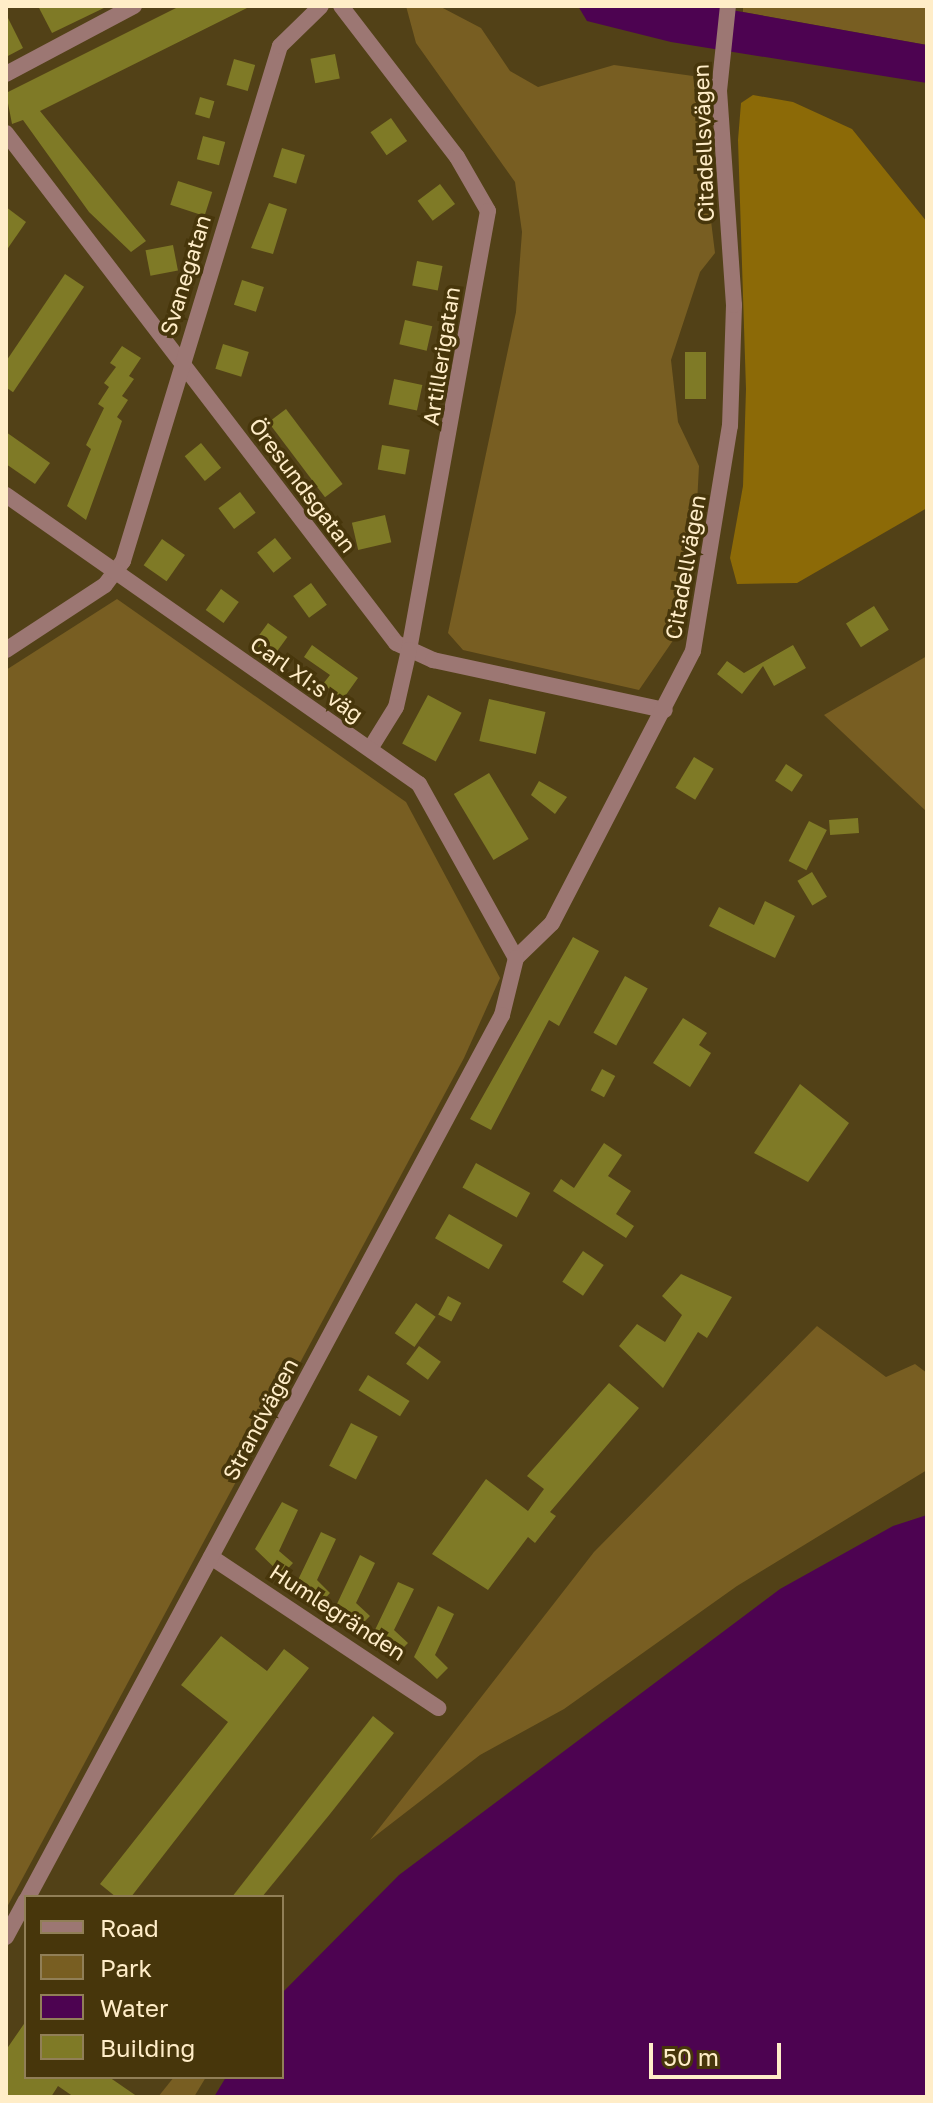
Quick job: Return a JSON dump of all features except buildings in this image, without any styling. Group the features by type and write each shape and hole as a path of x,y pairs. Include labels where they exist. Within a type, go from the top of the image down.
{"street":[{"path":"6,74 134,6"},
{"name":"Svanegatan","path":"115,572 280,46 286,33 321,6"},
{"name":"Artillerigatan","path":"341,6 457,157 488,211 409,650 396,707 370,749"},
{"name":"Citadellsvägen","path":"728,6 720,60 732,279"},
{"name":"Öresundsgatan","path":"6,133 182,359 377,621 409,650 665,710"},
{"name":"Citadellvägen","path":"516,958 552,923 693,651 713,558 730,426 732,279"},
{"name":"Carl XI:s väg","path":"6,495 370,749 430,800 516,958"},
{"path":"6,650 115,572"},
{"name":"Strandvägen","path":"29,1895 502,1015 516,958"},
{"name":"Humlegränden","path":"211,1557 438,1708"},
{"name":"Strandvägen","path":"6,1937 24,1904"}],"green space":[{"path":"406,6 439,6 481,28 510,71 538,87 614,65 693,76 715,253 700,272 671,360 678,422 699,466 696,523 674,639 639,690 463,650 448,633 516,312 522,232 515,182 416,43"},
{"path":"743,6 927,6 927,45 743,12"},
{"path":"117,599 406,802 500,978 464,1058 6,1909 6,670"},
{"path":"927,656 927,812 824,715"},
{"path":"817,1326 886,1377 915,1364 927,1373 927,1470 737,1586 564,1709 480,1755 370,1840 594,1552"},
{"path":"172,2079 205,2079 194,2097 158,2097"}],"shaded area":[{"path":"753,95 793,102 852,129 927,222 927,508 797,583 737,584 730,558 743,486 746,389 738,140 741,103"}],"water":[{"path":"578,6 709,6 927,45 927,83 671,42 587,21"},
{"path":"927,1515 927,2097 214,2097 225,2079 284,2079 284,1991 399,1875 780,1589 893,1526"}]}
